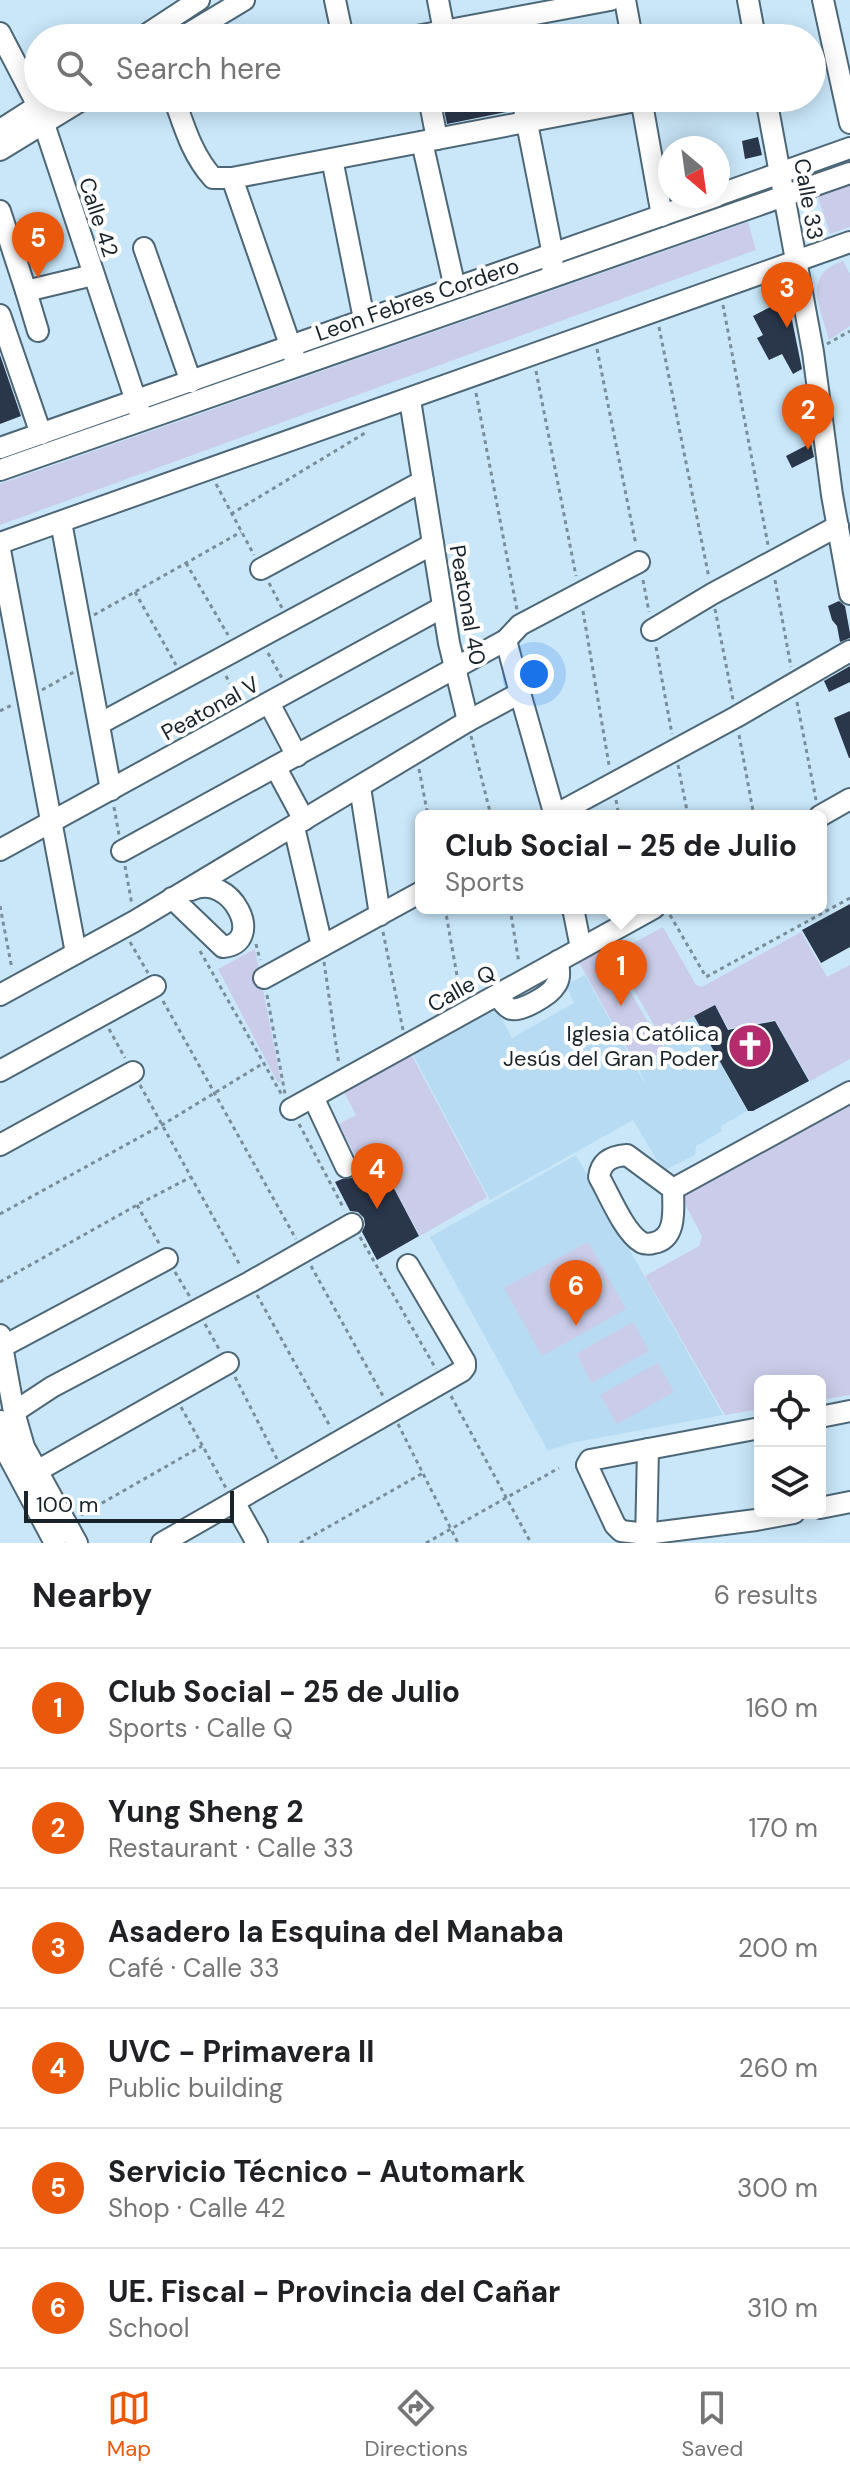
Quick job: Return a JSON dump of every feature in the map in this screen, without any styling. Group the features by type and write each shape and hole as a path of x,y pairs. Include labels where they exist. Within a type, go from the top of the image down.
{"street":[{"path":"162,24 199,0"},
{"path":"204,24 244,0"},
{"path":"335,0 340,24"},
{"path":"438,0 443,24"},
{"path":"625,0 629,24"},
{"path":"748,0 752,24"},
{"path":"823,0 850,123"},
{"path":"515,24 536,7 604,1"},
{"name":"Calle 42","path":"0,33 24,74"},
{"path":"0,130 38,112"},
{"path":"0,150 41,112"},
{"name":"Calle 42","path":"45,112 93,275 140,411"},
{"path":"179,112 190,143 213,178 232,178 576,112"},
{"path":"429,112 430,140 455,288"},
{"path":"524,112 553,255 552,278"},
{"path":"643,112 662,216"},
{"name":"Calle 33","path":"769,112 841,494 838,526 850,594"},
{"name":"Leon Febres Cordero","path":"730,191 850,148"},
{"path":"332,159 364,319"},
{"name":"Leon Febres Cordero","path":"0,448 41,434 140,411 191,382 294,356 552,278 850,173"},
{"path":"232,178 294,356"},
{"name":"Leon Febres Cordero","path":"0,470 140,411 294,356 364,319 684,208"},
{"path":"0,211 38,331"},
{"path":"0,543 850,242"},
{"path":"144,248 191,382"},
{"path":"26,291 93,275"},
{"path":"0,315 41,434"},
{"name":"Peatonal 40","path":"410,400 454,669 468,721"},
{"path":"261,569 423,481"},
{"path":"61,522 111,790"},
{"path":"652,630 838,526"},
{"path":"99,724 433,544"},
{"path":"0,550 76,953"},
{"path":"122,851 454,669 580,593 639,562"},
{"name":"Peatonal V","path":"0,850 443,607"},
{"path":"513,633 520,693 552,810"},
{"path":"565,810 850,651"},
{"path":"8,990 174,898 468,721 520,693"},
{"path":"269,703 297,756"},
{"path":"276,768 299,823 322,946"},
{"path":"360,787 380,915"},
{"path":"827,812 850,799"},
{"path":"264,978 415,895"},
{"path":"574,914 581,948"},
{"name":"Calle Q","path":"291,1109 643,914"},
{"path":"497,995 508,1008 515,1010 542,997 555,987 560,974 558,961"},
{"path":"0,1071 155,986"},
{"path":"0,1145 133,1072"},
{"path":"673,1189 850,1092"},
{"path":"313,1097 346,1167"},
{"path":"627,1155 673,1189 670,1232 660,1241 650,1244 641,1242 626,1226 599,1177 600,1169 607,1160 627,1155"},
{"path":"7,1417 52,1387 197,1311 352,1224"},
{"path":"55,1543 4,1459 7,1417 1,1341 167,1259"},
{"path":"162,1543 462,1371 465,1362 408,1265"},
{"path":"37,1471 228,1363"},
{"path":"826,1416 850,1411"},
{"path":"7,1417 77,1543"},
{"path":"754,1429 590,1460 587,1465 615,1525 621,1531 646,1539 761,1519"},
{"path":"646,1539 648,1449"},
{"path":"234,1502 257,1543"},
{"path":"826,1507 850,1502"}],"path":[{"path":"656,311 753,810"},
{"path":"813,352 850,331"},
{"path":"533,356 580,593 612,784"},
{"path":"473,377 513,633"},
{"path":"231,514 371,429"},
{"path":"208,470 290,622"},
{"path":"80,623 241,532"},
{"path":"186,563 237,650"},
{"path":"135,592 183,679"},
{"path":"260,638 289,692"},
{"path":"218,660 247,715"},
{"path":"468,721 490,810"},
{"path":"416,752 427,810"},
{"path":"827,911 850,898"},
{"path":"0,906 8,990"},
{"path":"446,914 464,1014"},
{"path":"511,914 522,981"},
{"path":"669,914 706,977 821,914"},
{"path":"380,915 406,1046"},
{"path":"122,928 392,1412 458,1543"},
{"path":"194,940 444,1382 531,1543"},
{"path":"322,946 341,1082"},
{"path":"102,1016 338,1442"},
{"path":"0,1214 162,1125 262,1064"},
{"path":"0,1282 191,1177"},
{"path":"137,1205 228,1363 285,1473"},
{"path":"172,1393 234,1502"},
{"path":"67,1523 202,1446"},
{"path":"426,1543 559,1468"},
{"path":"300,1543 423,1473"}],"shaded area":[{"path":"850,182 850,227 830,234 817,194"},
{"path":"748,222 756,250 0,525 0,484"},
{"path":"843,261 850,274 850,326 829,340 819,304 818,283 830,267"},
{"path":"663,927 696,985 702,987 801,932 827,977 850,965 850,1059 810,1081 775,1020 729,1029 715,1005 660,1035 613,954"},
{"path":"604,947 665,1051 637,1066 578,961"},
{"path":"255,949 281,1081 278,1083 218,969"},
{"path":"585,975 646,1086 638,1067 667,1051 658,1036 695,1017 747,1111 696,1146 695,1155 667,1169 660,1165 633,1120 490,1200 409,1047 493,1003 512,1038 574,1003 566,985"},
{"path":"411,1054 487,1197 420,1236 379,1160 362,1168 339,1124 356,1115 343,1090"},
{"path":"850,1095 850,1395 826,1399 826,1375 754,1375 754,1410 725,1415 645,1276 699,1246 702,1236 680,1195"},
{"path":"576,1155 723,1415 571,1443 548,1451 430,1237"},
{"path":"588,1242 626,1309 542,1356 504,1288"},
{"path":"633,1322 649,1351 592,1383 576,1354"},
{"path":"658,1363 674,1392 617,1424 600,1395"}],"building":[{"path":"445,112 506,112 447,124"},
{"path":"758,137 762,155 745,159 742,141"},
{"path":"782,301 792,320 802,369 793,374 782,354 769,360 757,338 763,335 753,316"},
{"path":"0,355 21,416 0,424"},
{"path":"811,443 814,457 792,468 786,456"},
{"path":"839,601 845,606 850,633 850,638 840,642 828,606"},
{"path":"850,666 850,682 829,692 824,681"},
{"path":"850,711 850,758 849,758 834,718"},
{"path":"850,904 850,947 821,963 802,930"},
{"name":"Iglesia Católica Jesús del Gran Poder","path":"715,1005 728,1030 775,1021 809,1081 748,1111 694,1016"},
{"path":"379,1160 419,1236 377,1260 362,1232 364,1218 358,1212 350,1211 335,1182 352,1178 358,1171"}],"place":[{"name":"Servicio Técnico - Automark","path":"38,278"},
{"name":"Asadero la Esquina del Manaba","path":"787,328"},
{"name":"Yung Sheng 2","path":"808,450"},
{"name":"Club Social - 25 de Julio","path":"621,1006"},
{"name":"Iglesia Católica Jesús del Gran Poder","path":"750,1046"},
{"name":"UVC - Primavera II","path":"377,1209"},
{"name":"UE. Fiscal - Provincia del Cañar","path":"576,1326"}]}
